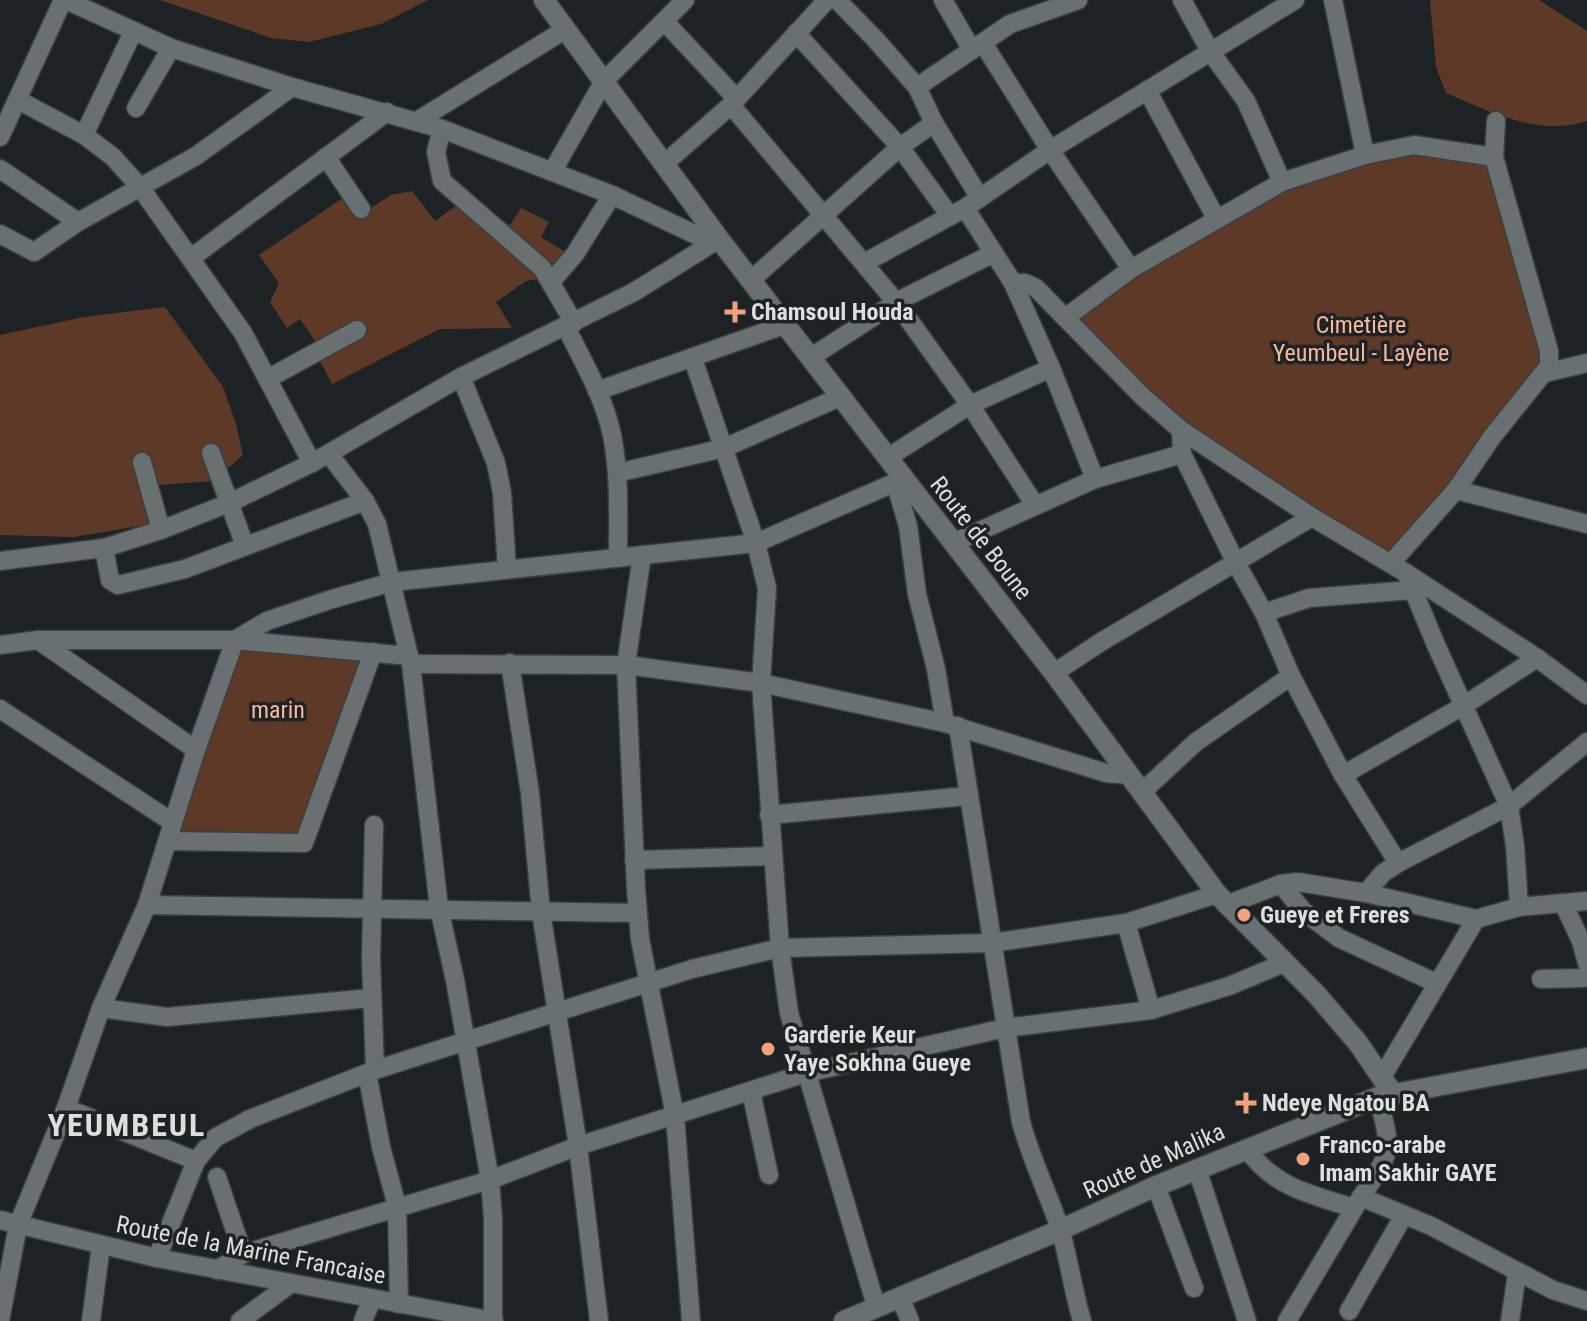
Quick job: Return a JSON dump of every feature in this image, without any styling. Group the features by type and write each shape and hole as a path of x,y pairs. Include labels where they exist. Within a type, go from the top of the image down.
{"street":[{"path":"0,137 65,0 171,48 292,87 442,129 612,195 716,241"},
{"name":"Route de Boune","path":"544,0 664,164 716,241 887,458 899,480 953,543 1054,673 1222,900 1340,1021 1384,1089"},
{"path":"552,172 604,81 685,0"},
{"path":"664,164 733,102 827,0"},
{"path":"837,0 917,87 934,123 965,207 1013,283 1095,479"},
{"path":"943,0 1131,269"},
{"path":"917,87 1010,24 1078,0"},
{"path":"1182,0 1210,51 1246,101 1282,182"},
{"path":"864,263 965,207 1050,150 1295,0"},
{"path":"1333,0 1365,155"},
{"path":"664,21 733,102 823,218 896,302 970,405 1035,505"},
{"path":"417,121 566,29"},
{"path":"84,135 133,32"},
{"path":"796,33 900,147 965,207"},
{"path":"136,108 171,48"},
{"path":"0,234 34,252 78,222 196,156 292,87"},
{"path":"1147,90 1217,220"},
{"path":"18,100 84,135 113,157 140,187 243,333 312,463"},
{"path":"191,258 387,112"},
{"path":"1264,613 1309,598 1403,575 1492,437 1545,373 1550,359 1549,351 1494,157 1496,121"},
{"path":"750,281 900,147 934,123"},
{"path":"442,129 436,152 442,181 542,268 570,325 612,436 617,473 618,558"},
{"path":"1065,318 1131,269 1282,182 1365,155 1414,145 1494,157"},
{"path":"326,157 361,209"},
{"path":"0,169 78,222"},
{"path":"551,282 575,254 612,195"},
{"path":"0,561 104,548 229,503 329,454 461,377 655,281 716,241"},
{"path":"810,358 896,302 994,253"},
{"path":"1013,283 1025,283 1036,288 1143,397 1181,430 1312,517 1537,658 1587,695"},
{"path":"597,391 784,325"},
{"path":"269,378 357,330"},
{"path":"693,359 756,543 769,598 761,683 772,856 789,1013 876,1306"},
{"path":"1545,373 1587,363"},
{"path":"887,458 970,405 1051,368"},
{"path":"461,377 496,463 502,493 507,569"},
{"path":"617,473 724,448 840,397"},
{"path":"1181,430 1182,454 1264,613 1291,676 1343,775 1398,863"},
{"path":"211,453 245,546"},
{"path":"329,454 365,501 377,524 410,660 439,908 455,980 490,1180 494,1321"},
{"path":"953,543 1095,479 1182,454"},
{"path":"142,462 161,530"},
{"path":"0,1321 9,1222 66,1108 101,1008 147,905 172,822 235,640 267,621 392,582 756,543 899,480 917,594 952,725 967,796 1015,1089 1028,1149 1060,1230 1082,1321"},
{"path":"1456,490 1587,524"},
{"path":"104,548 110,580 118,585 185,569 365,501"},
{"path":"1054,673 1312,517"},
{"path":"642,555 626,665 634,860 648,985 675,1116 691,1321"},
{"path":"1403,575 1509,806 1519,907"},
{"path":"0,645 38,640 235,640 373,652 410,660 626,665 761,683 952,725 1106,773 1129,775"},
{"path":"38,640 196,750"},
{"path":"167,841 304,843 373,652"},
{"path":"1343,775 1463,706 1537,658"},
{"path":"510,663 530,793 541,912 578,1146 599,1321"},
{"path":"1142,792 1196,742 1291,676"},
{"path":"0,709 172,822"},
{"path":"1366,893 1383,873 1398,863 1509,806 1587,742"},
{"path":"769,815 967,796"},
{"path":"374,825 371,1071 381,1147 397,1206 399,1304"},
{"path":"634,860 772,856"},
{"path":"157,1258 196,1161 215,1138 228,1129 371,1071 712,963 780,948 992,943 1126,923 1281,884 1307,882 1476,919 1519,907 1587,901"},
{"path":"1281,884 1303,911 1339,938 1436,983"},
{"path":"1563,903 1581,941 1587,963"},
{"path":"147,905 373,906 638,913"},
{"path":"1287,1321 1380,1169 1389,1147 1384,1089 1436,983 1476,919"},
{"path":"1126,923 1151,1010"},
{"path":"217,1270 243,1254 490,1180 578,1146 806,1073 1005,1028 1151,1010 1218,990 1284,963"},
{"path":"1541,979 1583,978 1587,974"},
{"path":"101,1008 167,1017 371,998"},
{"name":"Route de Malika","path":"844,1321 1384,1089 1587,1058"},
{"path":"751,1091 769,1175"},
{"path":"66,1108 196,1161"},
{"path":"1247,1149 1276,1180 1292,1189 1404,1215 1517,1273 1564,1295 1587,1301"},
{"path":"1197,1169 1247,1321"},
{"path":"217,1177 243,1254"},
{"path":"1156,1186 1194,1288"},
{"path":"1349,1311 1404,1215"},
{"name":"Route de la Marine Francaise","path":"9,1222 157,1258 494,1321"},
{"path":"91,1321 101,1245"},
{"path":"1510,1321 1517,1273"},
{"path":"240,1321 290,1284"},
{"path":"900,1297 910,1321"},
{"path":"363,1321 372,1299"}],"green space":[{"path":"160,0 428,0 381,24 309,42 271,38"},
{"path":"1430,0 1539,0 1587,31 1587,121 1551,126 1533,124 1497,114 1446,93 1436,67"},
{"name":"Cimetière Yeumbeul - Layène","path":"1409,150 1490,162 1546,368 1455,490 1386,554 1172,412 1076,316 1136,275 1316,173"},
{"path":"412,191 435,221 467,198 510,225 521,208 549,222 541,237 567,253 552,277 526,281 496,302 512,328 440,329 332,384 313,348 318,345 300,319 287,328 270,302 279,283 259,255 344,197 360,215 391,195"},
{"path":"165,307 223,387 243,455 213,481 144,486 152,524 74,537 0,535 0,335 84,317"},
{"name":"marin","path":"235,646 365,650 298,837 170,832"}],"place":[{"name":"Chamsoul Houda","path":"735,312"},
{"name":"Gueye et Freres","path":"1244,915"},
{"name":"Garderie Keur Yaye Sokhna Gueye","path":"768,1049"},
{"name":"Ndeye Ngatou BA","path":"1246,1103"},
{"name":"Franco-arabe Imam Sakhir GAYE","path":"1303,1159"}],"district":[{"name":"YEUMBEUL","path":"127,1125"}]}
